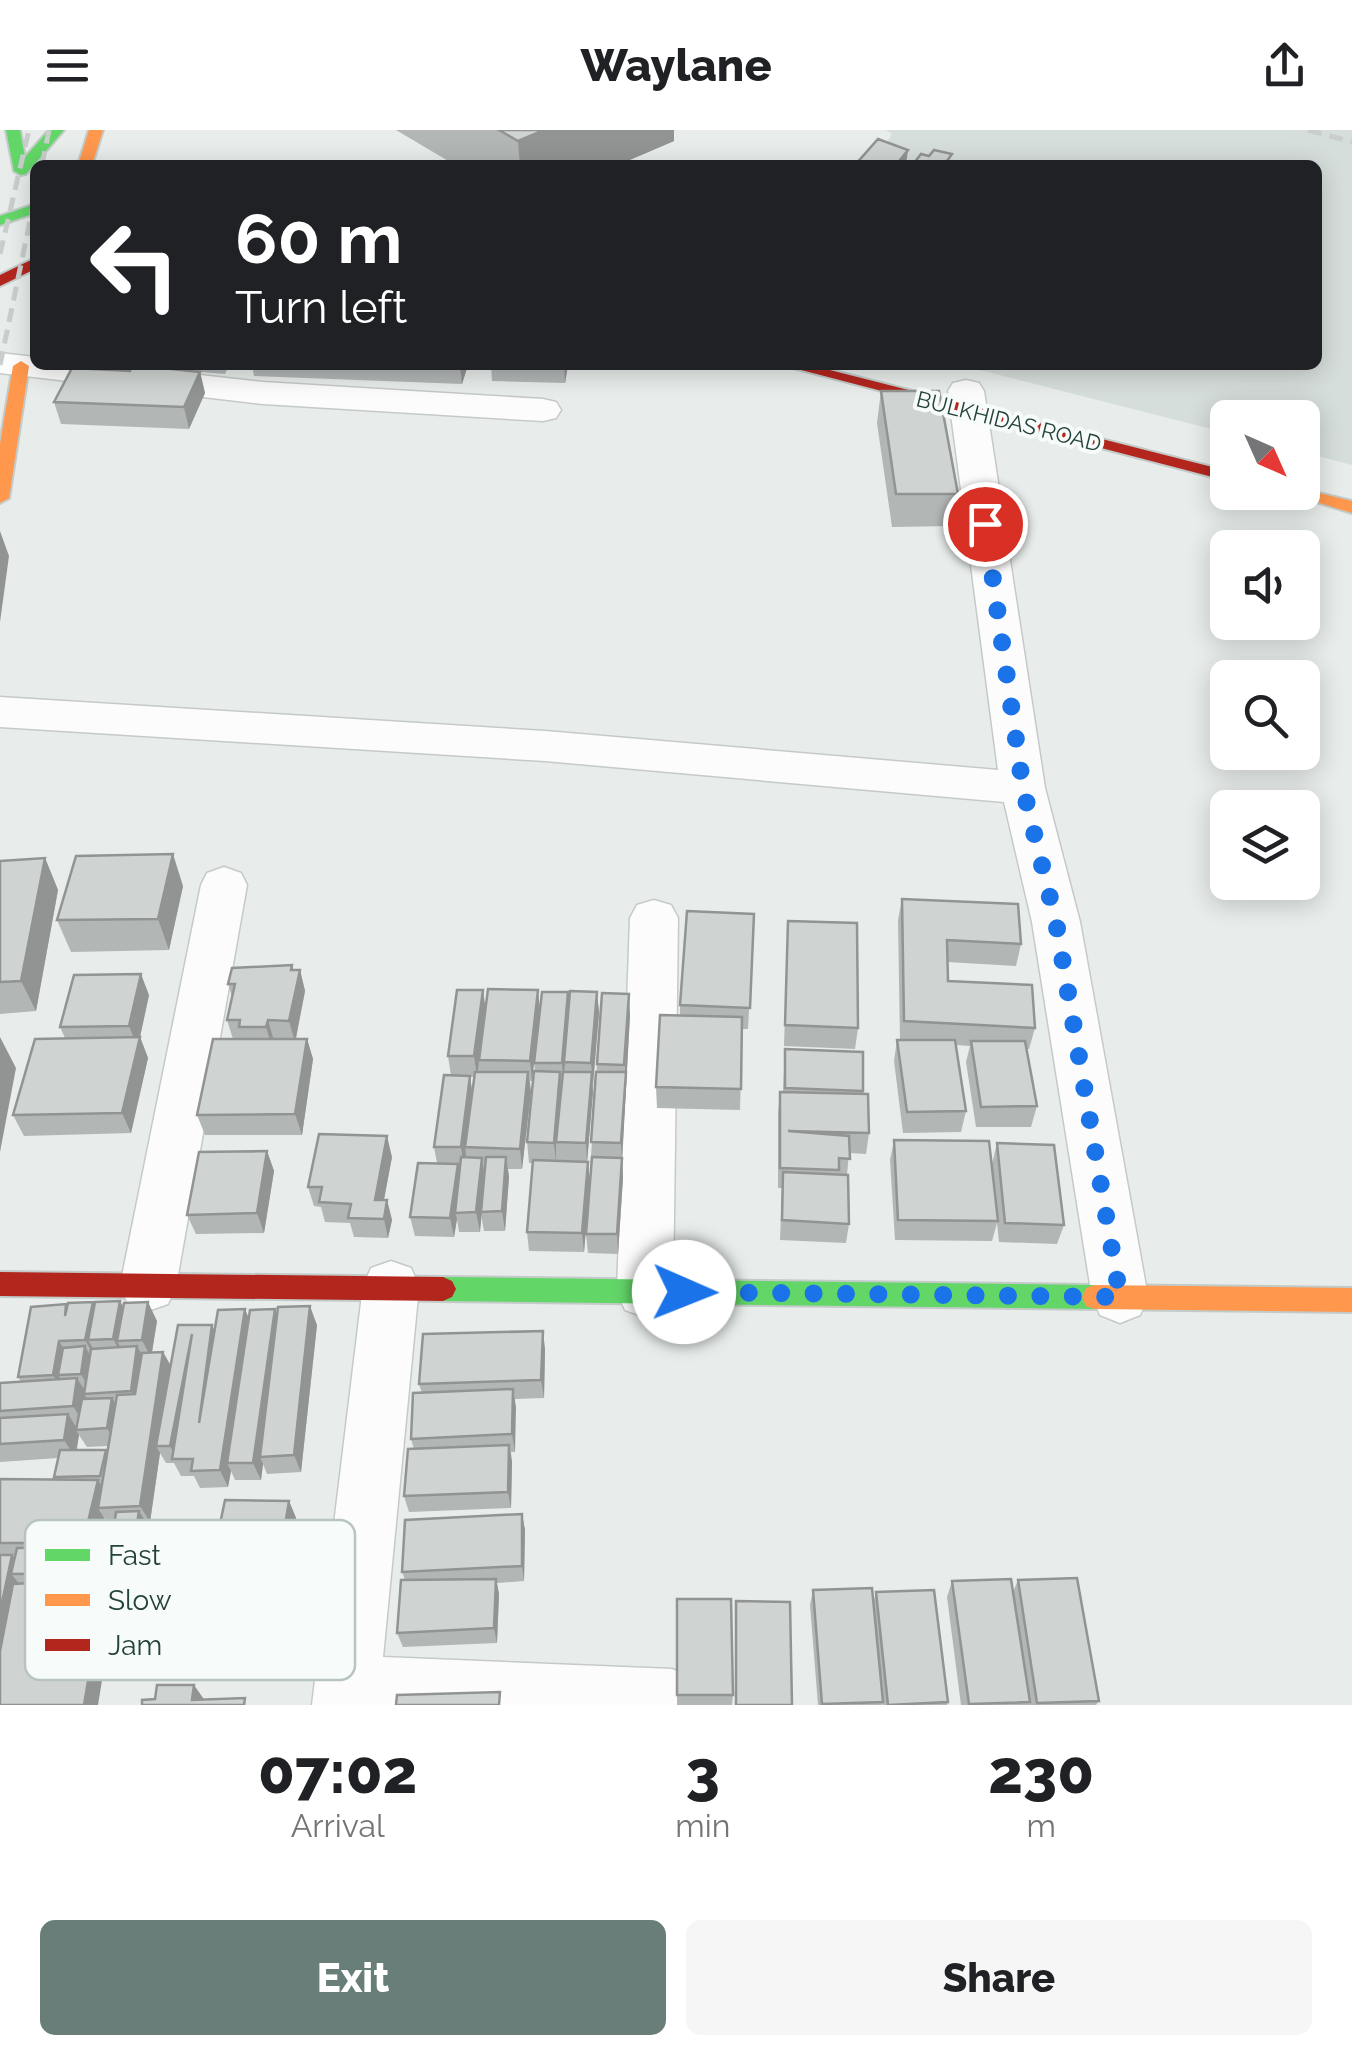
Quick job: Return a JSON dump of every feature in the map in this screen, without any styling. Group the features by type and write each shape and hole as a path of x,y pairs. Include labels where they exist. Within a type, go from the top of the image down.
{"main road":[{"path":"13,130 19,172"},
{"path":"19,172 57,130"},
{"path":"87,160 96,130"},
{"path":"3,220 30,210"},
{"path":"3,220 30,228"},
{"path":"0,244 3,220"},
{"path":"0,280 30,265"},
{"path":"0,498 11,365"},
{"name":"BULKHIDAS ROAD","path":"815,370 968,401 1210,471"},
{"path":"875,370 968,401 1210,452"},
{"path":"1320,478 1352,485"},
{"path":"1320,499 1352,507"},
{"path":"0,1284 1352,1300"}],"street":[{"path":"56,370 264,393 542,410"},
{"path":"968,401 1023,788 1056,922 1120,1297"},
{"path":"0,712 545,746 1023,788"},
{"path":"148,1286 224,884"},
{"path":"645,1292 654,918"},
{"path":"355,1616 392,1286"},
{"path":"346,1696 672,1702"}],"shaded area":[{"path":"886,130 1352,130 1352,465 1320,457 1320,400 1210,400 1210,429 980,370 1322,370 1322,160 876,160 892,134"}],"building":[{"path":"499,130 544,130 518,141"},
{"path":"878,139 908,150 900,160 859,160"},
{"path":"934,150 952,154 948,160 916,160 921,154 929,156"},
{"path":"71,370 200,372 184,407 54,402"},
{"path":"881,391 939,391 958,494 896,494"},
{"path":"173,854 158,919 57,920 76,856"},
{"path":"45,858 21,981 0,982 0,861"},
{"path":"902,899 1018,904 1021,944 947,940 948,981 1032,985 1035,1028 904,1021"},
{"path":"687,911 754,914 750,1008 680,1005"},
{"path":"788,921 857,923 858,1028 785,1025"},
{"path":"292,965 291,970 300,970 289,1021 268,1020 266,1027 239,1027 240,1020 227,1020 235,984 228,984 232,968"},
{"path":"141,974 129,1026 60,1027 74,975"},
{"path":"488,989 538,990 530,1061 479,1060"},
{"path":"457,990 483,990 474,1056 448,1056"},
{"path":"570,991 597,992 591,1063 564,1062"},
{"path":"542,992 568,992 562,1063 534,1063"},
{"path":"602,993 629,994 624,1065 597,1064"},
{"path":"660,1015 742,1017 741,1089 656,1087"},
{"path":"140,1037 122,1113 13,1115 35,1039"},
{"path":"213,1039 307,1039 295,1114 197,1115"},
{"path":"897,1040 955,1040 966,1111 907,1112"},
{"path":"971,1041 1025,1041 1037,1106 981,1107"},
{"path":"785,1049 863,1052 863,1091 785,1088"},
{"path":"534,1071 560,1072 554,1143 527,1142"},
{"path":"475,1072 528,1072 520,1149 465,1147"},
{"path":"563,1072 592,1072 586,1143 556,1142"},
{"path":"596,1072 626,1072 621,1143 591,1142"},
{"path":"444,1075 470,1076 461,1147 434,1147"},
{"path":"780,1092 868,1094 869,1133 788,1131 849,1136 850,1159 839,1158 839,1170 780,1168"},
{"path":"319,1134 387,1136 375,1200 387,1200 384,1219 348,1218 351,1204 319,1202 322,1187 308,1187"},
{"path":"894,1140 989,1141 998,1221 898,1220"},
{"path":"997,1143 1054,1145 1064,1225 1005,1223"},
{"path":"267,1151 257,1213 187,1215 199,1152"},
{"path":"461,1157 482,1158 476,1212 455,1213"},
{"path":"486,1157 506,1157 502,1211 481,1212"},
{"path":"592,1157 622,1158 617,1234 586,1234"},
{"path":"533,1160 588,1162 582,1233 527,1232"},
{"path":"418,1163 458,1164 450,1218 410,1217"},
{"path":"783,1172 848,1175 849,1224 782,1220"},
{"path":"120,1301 113,1339 88,1340 95,1302"},
{"path":"93,1302 85,1340 59,1341 53,1375 18,1377 31,1307 66,1304 65,1316 68,1303"},
{"path":"148,1302 142,1340 117,1341 124,1303"},
{"path":"310,1306 294,1455 260,1457 278,1307"},
{"path":"245,1309 220,1470 191,1471 193,1459 172,1459 192,1334 170,1446 156,1446 178,1325 212,1325 199,1423 218,1310"},
{"path":"275,1309 253,1463 227,1463 250,1310"},
{"path":"543,1331 541,1380 419,1384 423,1334"},
{"path":"85,1346 81,1374 58,1375 63,1348"},
{"path":"137,1346 131,1391 84,1394 91,1349"},
{"path":"163,1352 140,1506 98,1508 117,1395 135,1394 142,1353"},
{"path":"77,1378 73,1406 0,1411 0,1383"},
{"path":"513,1389 512,1434 411,1439 413,1393"},
{"path":"112,1398 107,1428 76,1430 82,1399"},
{"path":"68,1414 64,1440 0,1444 0,1418"},
{"path":"509,1445 508,1492 404,1496 408,1449"},
{"path":"60,1450 106,1450 100,1476 54,1477"},
{"path":"0,1479 98,1480 88,1520 25,1520 25,1543 0,1543"},
{"path":"225,1500 289,1501 286,1520 221,1520"},
{"path":"139,1511 138,1520 115,1520 116,1512"},
{"path":"522,1514 522,1566 402,1572 405,1520"},
{"path":"17,1548 25,1548 25,1574 11,1574"},
{"path":"0,1555 12,1555 0,1612"},
{"path":"1077,1578 1099,1701 1037,1703 1018,1580"},
{"path":"496,1579 494,1628 397,1633 401,1580"},
{"path":"1011,1579 1030,1702 969,1704 952,1581"},
{"path":"25,1583 25,1680 88,1680 84,1705 0,1705 0,1651 13,1584"},
{"path":"872,1588 883,1702 822,1704 813,1590"},
{"path":"934,1590 948,1702 888,1705 876,1592"},
{"path":"677,1599 731,1599 733,1695 677,1695"},
{"path":"736,1601 790,1602 792,1705 736,1705"},
{"path":"157,1685 194,1685 192,1700 245,1698 244,1705 142,1705 142,1700 155,1699"},
{"path":"500,1692 499,1705 396,1705 397,1695"}],"railway":[{"path":"0,254 29,130"},
{"path":"43,160 49,130"},
{"path":"1308,130 1352,142"},
{"path":"0,365 30,221"}],"traffic: fast":[{"path":"13,130 21,171"},
{"path":"31,160 57,130"},
{"path":"21,171 30,161"},
{"path":"0,221 30,210"},
{"path":"443,1289 1095,1297"}],"traffic: slow":[{"path":"87,160 96,130"},
{"path":"0,498 21,366"},
{"path":"1320,499 1352,507"},
{"path":"1095,1297 1352,1300"}],"traffic: jam":[{"path":"0,281 30,266"},
{"path":"810,370 1210,471"},
{"path":"0,1284 443,1289"}],"route":[{"path":"684,1292 1120,1297 1056,922 1023,788 985,524"}]}
